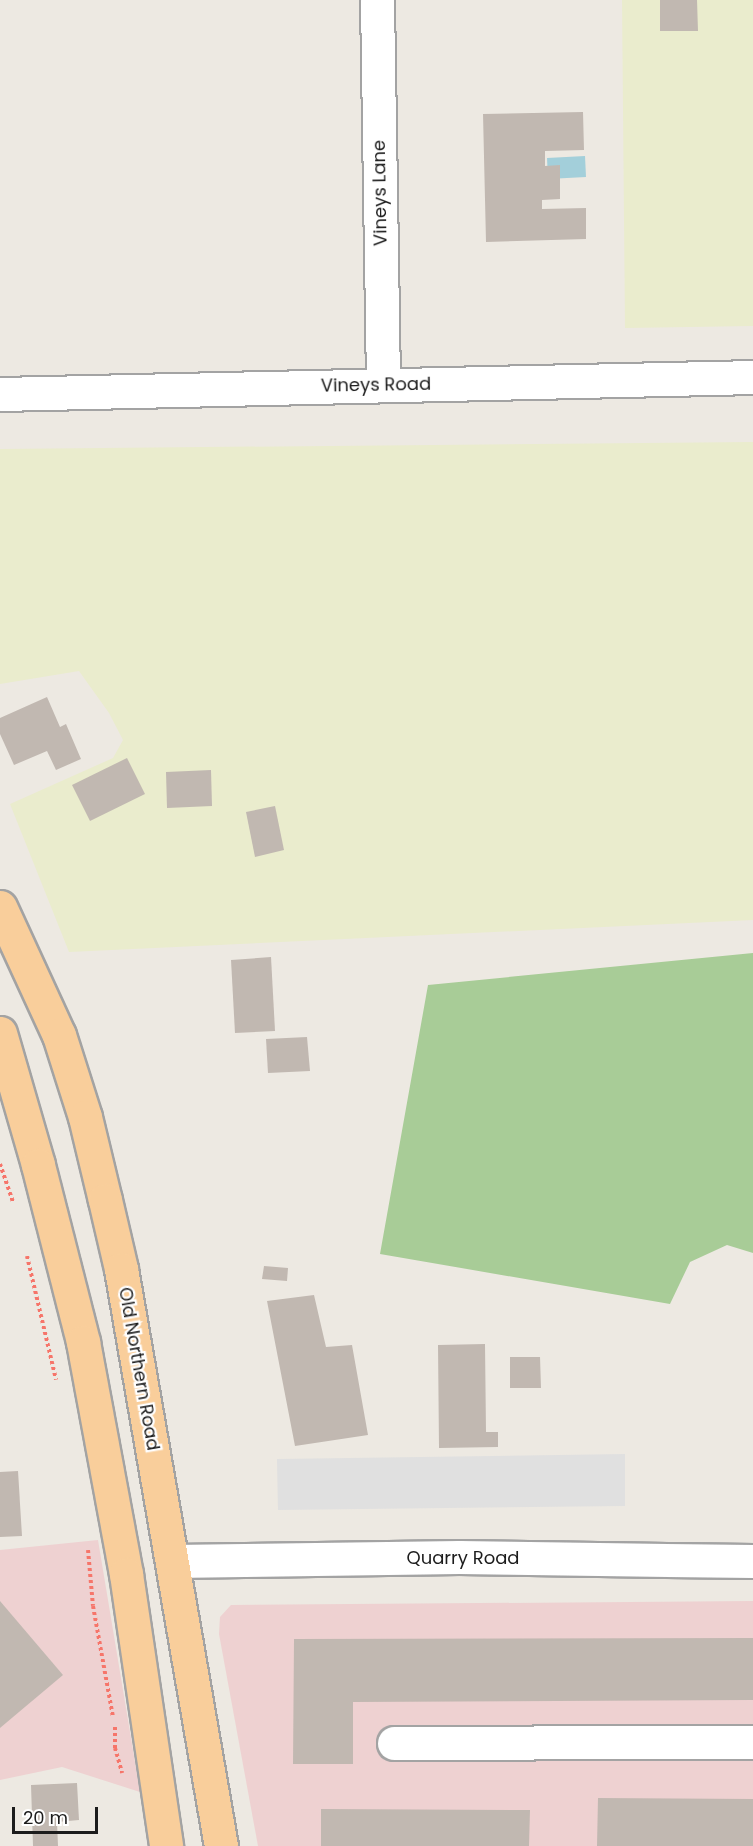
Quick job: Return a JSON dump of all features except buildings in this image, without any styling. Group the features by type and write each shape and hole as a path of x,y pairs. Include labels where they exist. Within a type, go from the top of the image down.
{"main road":[{"name":"Old Northern Road","path":"0,908 59,1035 85,1117 121,1269 221,1846"},
{"path":"0,1033 39,1165 77,1319 108,1465 166,1846"},
{"path":"108,1465 135,1518 173,1561 157,1576 150,1593 157,1663 146,1712"}],"street":[{"name":"Vineys Lane","path":"377,0 383,385"},
{"name":"Vineys Road","path":"0,394 753,377"},
{"name":"Quarry Road","path":"173,1561 459,1557 753,1561"},
{"path":"394,1743 753,1742"}],"path":[{"path":"0,1164 15,1207"},
{"path":"26,1253 58,1389"},
{"path":"87,1548 93,1606 115,1727 115,1748 124,1780"}],"shaded area":[{"path":"625,1454 625,1506 278,1510 277,1459"},
{"path":"98,1540 140,1792 62,1767 0,1780 0,1550"},
{"path":"753,1601 753,1846 258,1846 219,1634 220,1617 231,1605"}],"green space":[{"path":"622,0 753,0 753,326 625,328"},
{"path":"753,442 753,920 69,952 10,804 113,758 123,740 109,713 79,671 0,684 0,449"},
{"path":"753,953 753,1253 727,1245 690,1262 670,1304 380,1254 428,985"}],"water":[{"path":"585,156 586,177 548,179 547,158"}]}
